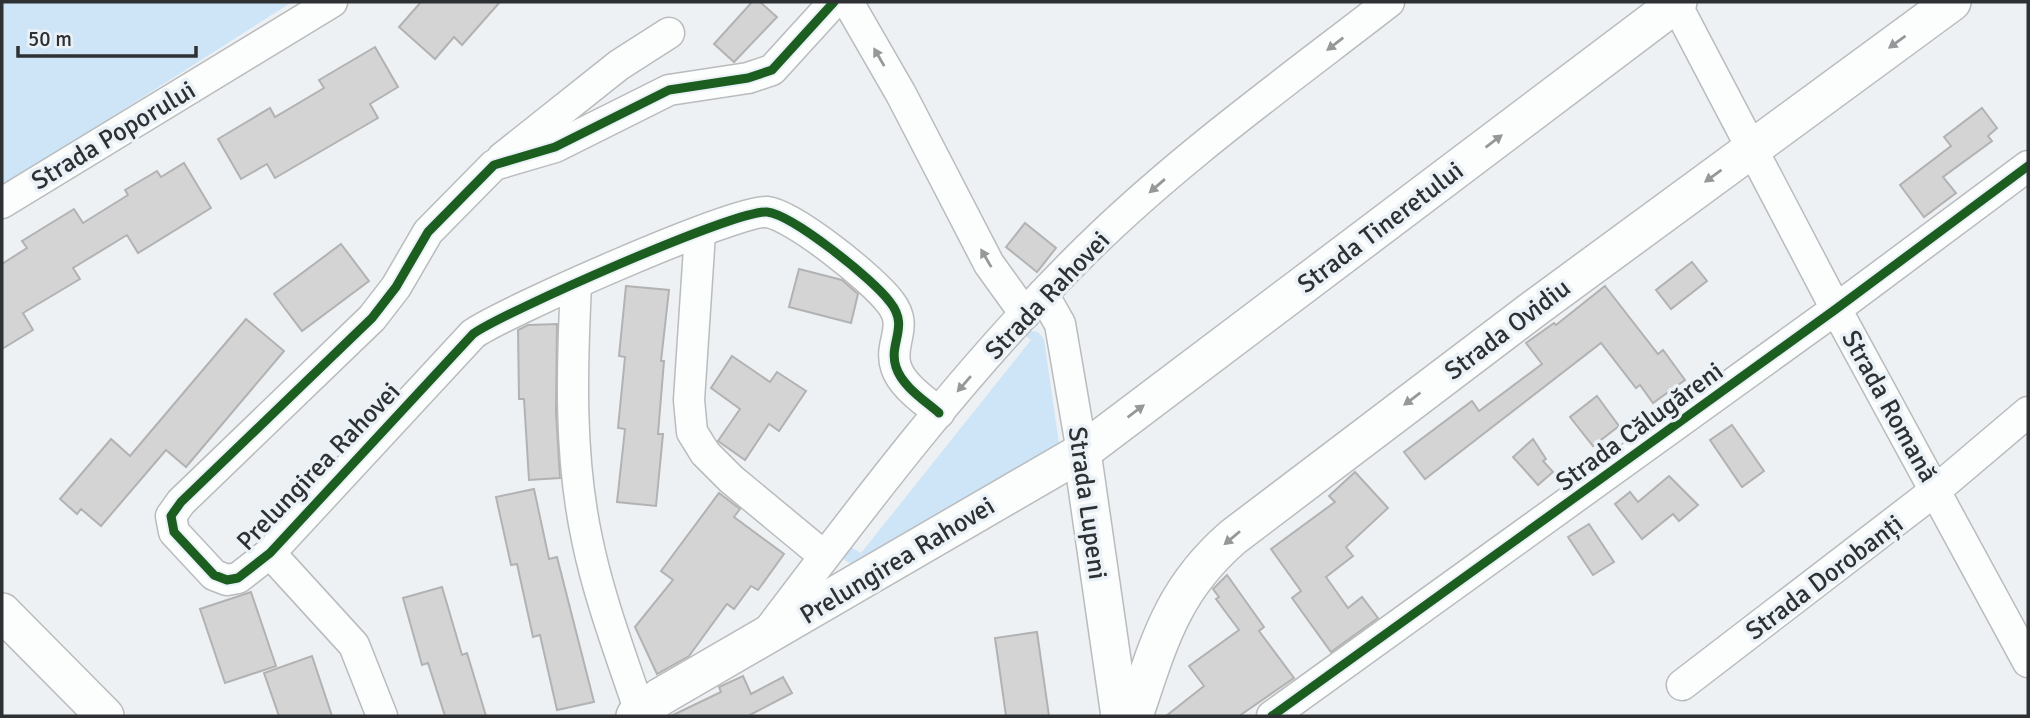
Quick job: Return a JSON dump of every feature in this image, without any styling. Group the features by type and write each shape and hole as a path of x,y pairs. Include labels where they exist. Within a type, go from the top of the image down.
{"main road":[{"name":"Strada Tineretului","path":"1082,452 1676,2"},
{"name":"Strada Ovidiu","path":"1134,716 1175,606 1194,576 1214,553 1363,436 1952,2"},
{"name":"Prelungirea Rahovei","path":"637,714 1082,452"},
{"name":"Strada Lupeni","path":"1082,452 1120,716"},
{"path":"2,612 105,716"}],"street":[{"name":"Strada Poporului","path":"2,202 332,2"},
{"name":"Prelungirea Rahovei","path":"494,165 555,148 669,90 748,78 772,71 834,2"},
{"name":"Strada Lupeni","path":"848,2 901,94 979,246 1034,304 1060,324 1082,452"},
{"name":"Strada Rahovei","path":"760,641 824,556 939,413 1034,304 1098,238 1184,163 1389,2"},
{"name":"Strada Romană","path":"1676,2 1836,309 2028,662"},
{"name":"Prelungirea Rahovei","path":"669,33 619,65 494,165 428,232 396,287 372,318 181,502 171,516 174,532 214,575 227,580 238,578 270,553 473,334 492,321 576,284 750,213 784,216 876,285 899,318 899,336 893,353 896,369 905,384 939,413"},
{"name":"Strada Călugăreni","path":"1272,716 1836,309 2028,166"},
{"name":"Prelungirea Rahovei","path":"700,233 689,400 692,432 705,453 731,479 824,556"},
{"name":"Prelungirea Rahovei","path":"576,284 572,395 581,505 596,576 637,714"},
{"name":"Strada Dorobanți","path":"1682,685 1936,490 2028,412"},
{"name":"Prelungirea Rahovei","path":"270,553 354,645 382,716"}],"shaded area":[{"path":"2,2 292,2 2,187"},
{"path":"1020,331 1038,332 1044,339 1060,450 852,565 842,558 851,547 861,553 1031,340"}],"building":[{"path":"421,2 500,2 462,45 454,37 435,59 399,27"},
{"path":"752,2 760,2 777,17 734,62 714,44"},
{"path":"375,47 398,87 370,104 378,118 275,178 267,164 241,179 218,139 270,108 275,117 324,88 319,80"},
{"path":"1982,108 1997,128 1988,136 1992,141 1943,177 1956,193 1924,217 1900,185 1951,146 1944,137"},
{"path":"184,163 211,208 138,253 127,235 73,268 80,279 23,313 33,330 2,349 2,264 27,248 22,241 74,209 83,223 128,195 125,190 157,171 161,177"},
{"path":"1025,223 1056,248 1037,272 1006,247"},
{"path":"341,244 369,281 302,331 274,294"},
{"path":"1692,262 1707,281 1671,309 1656,290"},
{"path":"799,269 842,280 858,294 851,323 789,307"},
{"path":"626,286 669,290 661,361 664,361 658,434 663,434 656,506 617,502 625,429 618,428 625,357 619,356"},
{"path":"1605,286 1658,354 1663,350 1685,380 1653,403 1640,385 1636,388 1601,343 1425,479 1404,452 1472,401 1479,411 1542,364 1526,343 1554,323 1556,325"},
{"path":"246,319 284,351 186,467 166,450 101,526 81,509 77,514 60,499 111,439 130,456"},
{"path":"557,324 556,412 560,478 529,480 524,399 519,399 518,330 528,325"},
{"path":"732,356 770,382 777,372 806,391 779,431 769,424 745,460 718,441 740,409 711,388"},
{"path":"1597,396 1619,426 1593,446 1570,417"},
{"path":"1732,425 1764,471 1742,487 1710,440"},
{"path":"1533,439 1546,459 1543,461 1553,472 1538,485 1513,457"},
{"path":"1355,472 1388,508 1346,547 1353,556 1326,577 1348,608 1362,597 1378,618 1331,652 1292,598 1301,591 1271,549 1335,502 1329,496"},
{"path":"1669,476 1698,505 1679,521 1673,514 1642,539 1615,504 1630,492 1638,502"},
{"path":"534,489 549,559 557,557 594,702 557,710 540,635 533,637 517,564 511,565 496,497"},
{"path":"719,493 740,509 734,517 784,554 758,590 751,586 734,609 727,604 689,656 657,674 635,627 673,580 661,571"},
{"path":"1589,524 1614,562 1593,575 1568,537"},
{"path":"1227,575 1264,627 1259,631 1294,678 1239,716 1166,716 1204,686 1189,666 1239,630 1216,599 1219,597 1213,589"},
{"path":"442,587 462,655 467,653 486,716 445,716 428,663 422,665 403,598"},
{"path":"251,592 276,666 225,683 200,609"},
{"path":"1037,632 1049,716 1006,716 995,638"},
{"path":"312,656 332,716 279,716 264,673"},
{"path":"743,676 751,694 783,677 792,693 748,716 671,716 721,692 719,687"}],"cycle path":[{"path":"834,2 772,70 748,78 669,90 555,147 494,165 428,232 396,287 372,318 181,502 171,516 174,532 214,575 227,580 238,578 270,553 473,334 528,305 620,264 747,215 767,212 795,224 832,249 881,292 896,311 898,319 894,358 899,374 914,392 939,413"},
{"path":"1272,716 1836,309 2028,166"}]}
